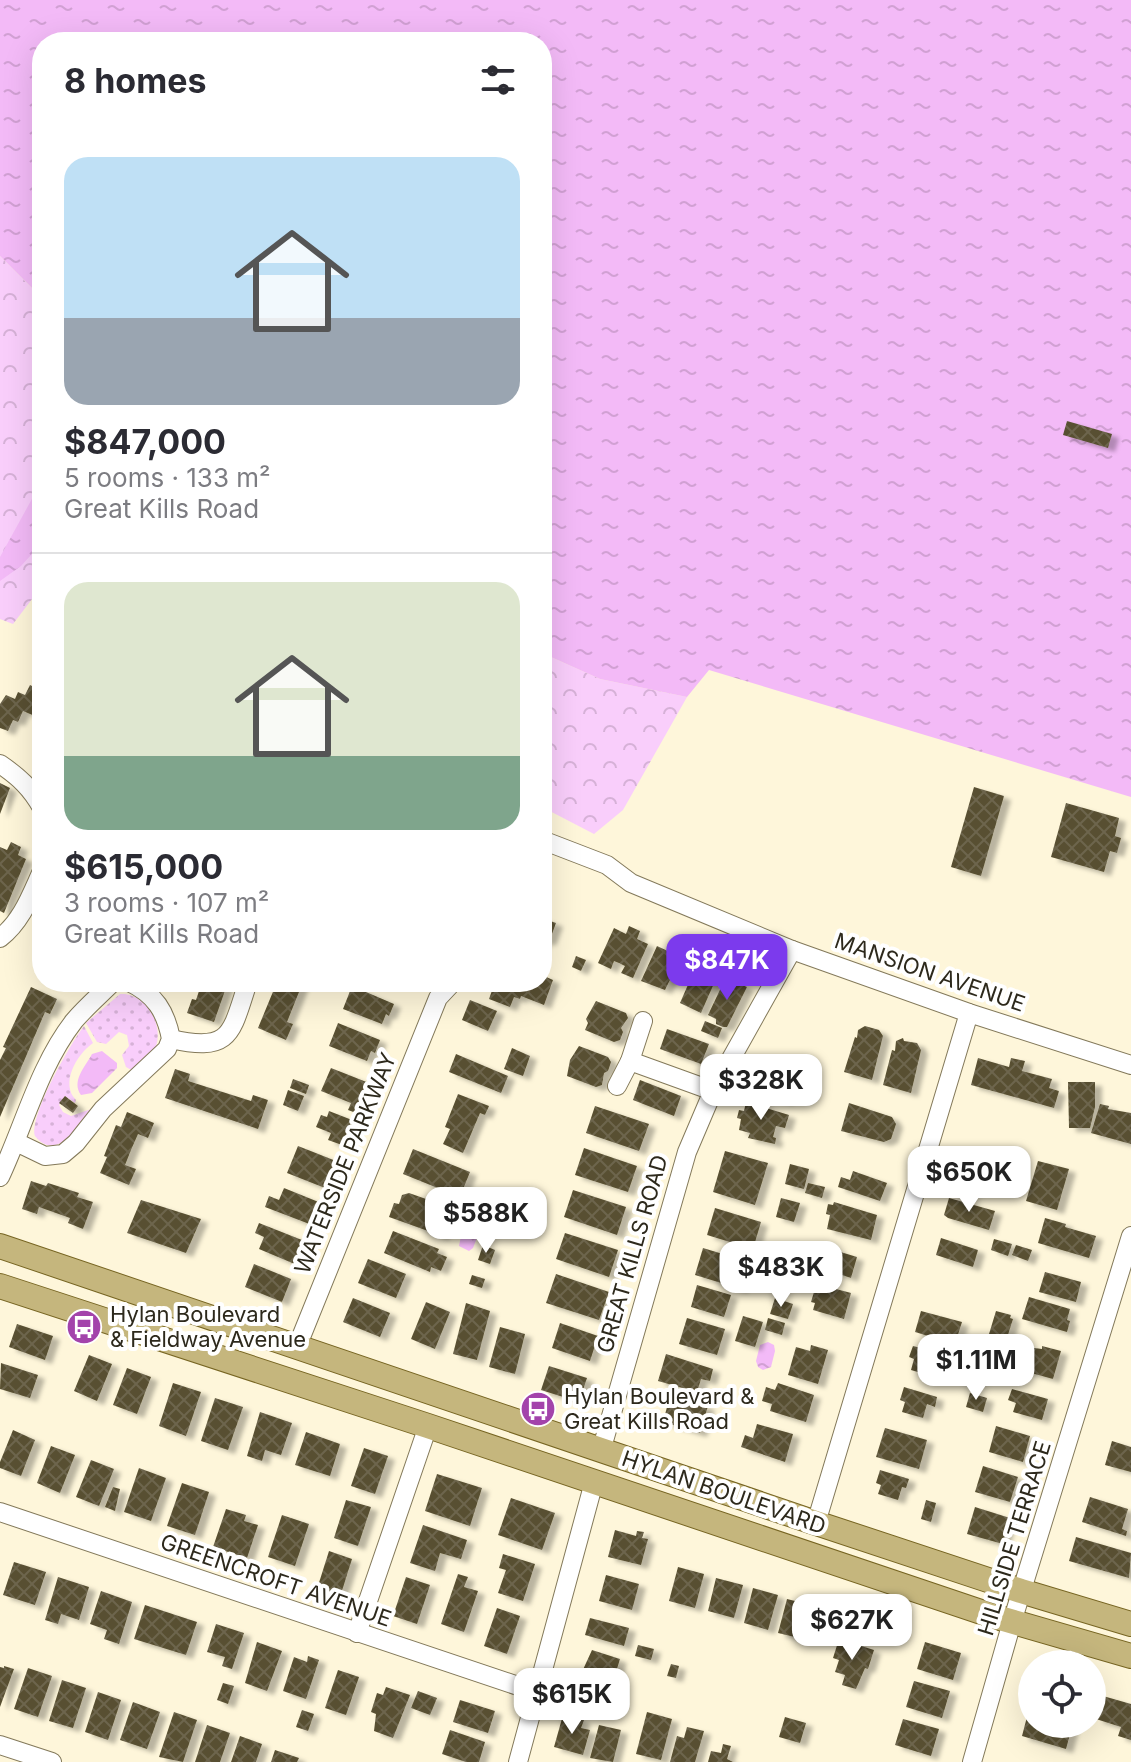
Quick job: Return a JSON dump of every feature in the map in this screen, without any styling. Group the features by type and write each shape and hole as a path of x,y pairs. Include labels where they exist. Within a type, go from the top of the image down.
{"main road":[{"name":"HYLAN BOULEVARD","path":"0,1246 816,1523 1131,1624"},
{"name":"HYLAN BOULEVARD","path":"0,1286 1012,1622 1131,1656"}],"street":[{"path":"0,764 19,776 32,790"},
{"name":"MANSION AVENUE","path":"552,844 607,865 631,883 792,950 969,1013 1131,1065"},
{"path":"0,938 22,915 32,893"},
{"name":"GREAT KILLS ROAD","path":"601,1451 687,1152 713,1091 792,950"},
{"path":"0,1177 49,1062 75,1021 103,992"},
{"path":"16,1142 45,1156 63,1154 76,1143 103,1109 160,1059 171,1039 168,1022 155,999 144,992"},
{"path":"171,1039 196,1045 222,1039 233,1028 245,992"},
{"name":"WATERSIDE PARKWAY","path":"297,1347 436,992"},
{"path":"816,1523 969,1013"},
{"path":"617,1086 630,1061 643,1021"},
{"path":"630,1061 713,1091"},
{"name":"HILLSIDE TERRACE","path":"972,1762 1021,1591 1131,1236"},
{"path":"357,1633 428,1426"},
{"path":"518,1762 594,1482"},
{"name":"GREENCROFT AVENUE","path":"0,1512 536,1692"},
{"path":"0,1745 52,1762"}],"green space":[{"path":"0,256 32,288 32,599 13,624 0,619"},
{"path":"552,657 600,679 687,697 623,810 594,834 552,812"},
{"path":"120,994 137,998 144,1004 157,1028 154,1050 133,1071 126,1067 122,1055 129,1046 127,1035 119,1032 106,1044 97,1042 86,1023"},
{"path":"84,1026 93,1043 72,1070 70,1086 76,1100 75,1103 65,1096 59,1105 63,1112 71,1116 94,1108 68,1138 51,1145 43,1143 35,1136 38,1113 61,1063"}],"water":[{"path":"0,0 1131,0 1131,797 709,670 687,697 600,679 552,657 552,32 32,32 32,288 0,256"},
{"path":"32,499 32,554 0,581 0,557"},
{"path":"102,1051 117,1063 117,1068 92,1093 81,1095 78,1090 80,1074 92,1054"},
{"path":"465,1213 483,1222 469,1251 459,1246 461,1236 455,1233 458,1228 464,1229 465,1226 458,1221"},
{"path":"768,1342 774,1345 775,1351 771,1367 763,1370 756,1361 760,1345"}],"building":[{"path":"1067,421 1112,434 1108,448 1063,435"},
{"path":"32,686 32,715 23,711 18,722 13,720 8,731 0,728 0,704 6,695 15,699 18,692 25,695"},
{"path":"0,783 10,788 0,814"},
{"path":"974,787 1004,796 981,876 951,867"},
{"path":"1066,803 1119,818 1115,836 1121,838 1117,853 1110,851 1104,872 1051,857"},
{"path":"11,842 21,847 18,855 26,859 4,913 0,911 0,847 7,850"},
{"path":"629,926 640,931 637,939 648,944 633,978 621,973 625,966 619,963 614,961 611,969 598,963 614,928 626,934"},
{"path":"657,946 672,953 675,951 681,957 665,990 641,981"},
{"path":"576,956 586,960 581,971 572,967"},
{"path":"698,962 719,972 701,1013 680,1003"},
{"path":"726,977 747,987 727,1027 723,1027 708,1015"},
{"path":"31,987 32,992 42,992 57,999 50,1014 45,1012 0,1117 0,1060 6,1048 3,1047"},
{"path":"199,992 224,992 214,1022 187,1013 192,999 196,1000"},
{"path":"273,992 299,992 287,1022 293,1024 286,1040 258,1028"},
{"path":"350,992 366,992 394,1004 382,1024 343,1009"},
{"path":"491,992 549,992 544,1005 521,996 520,999 514,997 510,1007 489,999"},
{"path":"470,1000 497,1011 488,1031 462,1020"},
{"path":"596,1001 626,1013 628,1018 621,1028 620,1040 614,1042 585,1030 586,1019"},
{"path":"705,1021 722,1028 718,1038 701,1031"},
{"path":"338,1023 380,1040 375,1053 371,1051 367,1061 329,1046"},
{"path":"865,1026 879,1030 883,1036 872,1080 844,1072 858,1030"},
{"path":"667,1029 709,1044 701,1064 660,1049"},
{"path":"903,1038 904,1041 917,1043 921,1050 911,1093 883,1085 892,1050 895,1051 896,1041"},
{"path":"579,1046 608,1057 611,1062 604,1073 602,1085 596,1087 567,1076 570,1060"},
{"path":"512,1048 530,1056 523,1076 504,1069"},
{"path":"456,1054 508,1076 501,1093 449,1072"},
{"path":"978,1058 1009,1067 1011,1058 1025,1061 1022,1071 1052,1079 1049,1088 1059,1091 1054,1108 971,1085"},
{"path":"770,1061 803,1072 800,1083 792,1081 786,1101 756,1091 760,1079 764,1080"},
{"path":"331,1068 369,1083 356,1113 348,1110 351,1103 321,1091"},
{"path":"175,1069 190,1074 188,1081 251,1101 253,1095 268,1100 258,1129 165,1098"},
{"path":"293,1079 309,1085 306,1094 290,1088"},
{"path":"640,1080 681,1096 674,1116 633,1100"},
{"path":"1068,1082 1095,1082 1095,1107 1090,1128 1069,1128"},
{"path":"288,1090 304,1096 298,1111 283,1105"},
{"path":"458,1094 489,1106 485,1115 480,1113 463,1153 443,1144 450,1129 445,1127"},
{"path":"65,1096 78,1106 73,1113 59,1103"},
{"path":"746,1102 789,1115 785,1128 776,1126 775,1144 748,1138 750,1133 739,1130 739,1110 744,1111"},
{"path":"849,1103 892,1117 896,1124 891,1139 884,1142 841,1131"},
{"path":"1100,1104 1109,1106 1108,1109 1131,1113 1131,1144 1091,1133"},
{"path":"595,1106 649,1124 639,1151 586,1133"},
{"path":"329,1111 352,1120 342,1145 328,1140 331,1133 316,1127 321,1115 327,1117"},
{"path":"127,1112 154,1123 148,1138 138,1134 131,1150 125,1165 136,1169 129,1185 100,1173 116,1125 121,1127"},
{"path":"298,1146 336,1161 325,1188 287,1173"},
{"path":"584,1148 637,1166 628,1192 575,1175"},
{"path":"413,1149 470,1172 460,1197 403,1174"},
{"path":"968,1150 1000,1160 995,1175 985,1172 981,1184 959,1178"},
{"path":"725,1151 768,1163 755,1205 713,1192"},
{"path":"1038,1161 1069,1169 1057,1210 1026,1201"},
{"path":"790,1164 809,1169 804,1189 785,1184"},
{"path":"853,1171 887,1183 880,1201 838,1187 841,1177 850,1180"},
{"path":"31,1181 79,1193 77,1197 93,1202 83,1229 68,1223 70,1218 39,1207 37,1214 22,1209"},
{"path":"808,1183 825,1187 822,1198 805,1193"},
{"path":"284,1188 321,1203 312,1225 265,1207 269,1196 279,1200"},
{"path":"573,1190 626,1207 617,1235 564,1217"},
{"path":"409,1193 443,1205 439,1214 448,1217 442,1236 389,1217 394,1203 399,1204 402,1195"},
{"path":"781,1198 800,1203 794,1222 776,1217"},
{"path":"949,1198 995,1211 989,1230 944,1215"},
{"path":"141,1200 201,1219 186,1253 127,1233"},
{"path":"834,1202 877,1215 871,1240 827,1229 830,1215 826,1214 828,1204 833,1205"},
{"path":"715,1208 761,1222 753,1249 707,1235"},
{"path":"499,1212 511,1217 508,1226 496,1222"},
{"path":"1045,1218 1096,1236 1089,1258 1038,1243"},
{"path":"259,1223 307,1242 297,1265 259,1249 264,1237 255,1233"},
{"path":"393,1231 439,1249 437,1253 447,1257 441,1271 431,1267 430,1272 384,1253"},
{"path":"565,1233 618,1250 609,1277 556,1259"},
{"path":"941,1238 978,1250 973,1267 936,1255"},
{"path":"994,1239 1012,1244 1008,1256 991,1250"},
{"path":"483,1245 495,1250 490,1264 478,1260"},
{"path":"1016,1245 1032,1250 1028,1261 1012,1255"},
{"path":"824,1247 857,1257 851,1278 818,1267"},
{"path":"703,1248 749,1262 741,1289 695,1275"},
{"path":"787,1253 802,1258 799,1268 784,1263"},
{"path":"368,1259 406,1274 396,1298 358,1283"},
{"path":"254,1264 291,1279 282,1302 245,1287"},
{"path":"1045,1272 1081,1282 1076,1302 1039,1292"},
{"path":"556,1274 609,1292 599,1320 546,1303"},
{"path":"472,1275 485,1279 482,1288 469,1284"},
{"path":"697,1285 731,1295 724,1317 691,1307"},
{"path":"821,1285 851,1293 844,1319 813,1310 815,1303 811,1302 814,1292 818,1293"},
{"path":"1029,1297 1070,1309 1067,1332 1022,1319"},
{"path":"353,1298 390,1313 380,1337 343,1322"},
{"path":"775,1298 793,1304 788,1319 770,1314"},
{"path":"426,1302 450,1312 435,1349 411,1339"},
{"path":"466,1303 490,1311 477,1360 453,1354"},
{"path":"921,1311 962,1322 955,1344 915,1332"},
{"path":"996,1311 1011,1315 1013,1319 1007,1338 989,1334"},
{"path":"743,1316 763,1322 755,1347 735,1341"},
{"path":"687,1318 725,1329 717,1355 679,1344"},
{"path":"768,1318 785,1323 782,1335 765,1330"},
{"path":"560,1323 598,1336 590,1361 552,1348"},
{"path":"17,1324 53,1336 45,1360 9,1347"},
{"path":"500,1327 525,1334 515,1374 489,1367"},
{"path":"811,1345 828,1350 818,1384 788,1375 796,1347 810,1351"},
{"path":"913,1346 949,1355 946,1365 935,1362 931,1376 911,1370 914,1359 909,1357"},
{"path":"1019,1346 1042,1349 1042,1346 1061,1351 1053,1379 1013,1368"},
{"path":"666,1354 713,1369 710,1381 701,1379 697,1392 658,1381"},
{"path":"89,1355 112,1364 97,1401 74,1391"},
{"path":"1,1363 38,1375 30,1398 0,1389"},
{"path":"549,1366 587,1378 579,1402 541,1390"},
{"path":"127,1368 151,1377 137,1414 113,1405"},
{"path":"173,1383 201,1392 186,1436 159,1426"},
{"path":"778,1383 814,1395 806,1422 770,1411 772,1404 762,1401 766,1387 775,1390"},
{"path":"904,1387 937,1397 935,1407 927,1404 923,1418 902,1412 905,1402 900,1400"},
{"path":"1012,1389 1048,1399 1042,1420 1013,1412 1016,1403 1008,1400"},
{"path":"970,1393 987,1398 983,1412 966,1407"},
{"path":"670,1396 708,1406 700,1433 663,1422"},
{"path":"215,1398 243,1407 228,1450 201,1441"},
{"path":"260,1412 292,1423 281,1455 265,1450 262,1461 247,1456"},
{"path":"757,1424 793,1434 785,1462 741,1447 745,1435 753,1438"},
{"path":"996,1426 1030,1436 1023,1462 989,1452"},
{"path":"885,1428 927,1440 919,1469 876,1457"},
{"path":"13,1430 35,1440 21,1476 0,1468"},
{"path":"306,1432 340,1444 330,1476 295,1465"},
{"path":"1112,1441 1131,1447 1131,1472 1105,1465"},
{"path":"51,1446 75,1455 60,1493 37,1483"},
{"path":"364,1448 388,1456 375,1494 351,1486"},
{"path":"91,1460 114,1469 99,1506 76,1497"},
{"path":"983,1466 1018,1477 1010,1502 975,1492"},
{"path":"139,1468 166,1478 151,1521 124,1512"},
{"path":"880,1470 909,1479 906,1488 902,1487 898,1500 878,1494 881,1485 876,1483"},
{"path":"437,1474 482,1488 470,1526 425,1511"},
{"path":"182,1483 209,1492 195,1535 167,1526"},
{"path":"113,1487 120,1489 115,1511 105,1507"},
{"path":"1090,1497 1128,1509 1122,1529 1127,1531 1126,1536 1082,1522"},
{"path":"511,1498 555,1513 542,1550 498,1535"},
{"path":"346,1500 371,1507 358,1546 334,1538"},
{"path":"926,1500 936,1503 931,1522 921,1519"},
{"path":"975,1507 1010,1518 1003,1544 967,1534"},
{"path":"226,1509 246,1515 244,1521 258,1525 247,1558 213,1547"},
{"path":"282,1515 309,1524 295,1566 268,1557"},
{"path":"423,1525 467,1540 461,1559 440,1553 435,1571 410,1563"},
{"path":"615,1530 636,1536 637,1531 644,1532 642,1538 648,1539 641,1565 608,1557"},
{"path":"1076,1537 1131,1553 1129,1578 1069,1561"},
{"path":"329,1551 352,1559 340,1597 317,1589"},
{"path":"503,1554 535,1564 523,1601 498,1593 506,1570 499,1568"},
{"path":"14,1562 46,1572 35,1605 3,1595"},
{"path":"678,1567 704,1574 695,1608 669,1601"},
{"path":"458,1574 468,1577 464,1587 478,1591 464,1632 441,1624"},
{"path":"606,1575 639,1584 632,1610 599,1601"},
{"path":"58,1577 89,1587 79,1620 61,1614 58,1624 45,1620"},
{"path":"406,1577 430,1585 417,1624 393,1616"},
{"path":"716,1578 743,1585 734,1618 708,1611"},
{"path":"753,1588 778,1595 768,1630 744,1623"},
{"path":"101,1591 132,1602 119,1644 104,1639 107,1630 90,1624"},
{"path":"787,1599 811,1605 803,1639 778,1633"},
{"path":"145,1605 197,1622 186,1655 134,1639"},
{"path":"497,1608 520,1616 507,1654 484,1646"},
{"path":"590,1618 629,1628 624,1646 585,1635"},
{"path":"216,1624 244,1633 232,1669 222,1666 225,1657 207,1652"},
{"path":"839,1639 874,1650 868,1669 865,1668 856,1689 842,1685 845,1675 835,1672 839,1660 833,1658"},
{"path":"257,1642 282,1651 267,1691 245,1683"},
{"path":"925,1642 961,1653 953,1680 917,1669"},
{"path":"638,1645 654,1649 651,1660 635,1656"},
{"path":"592,1650 620,1659 616,1672 619,1676 607,1701 590,1696 592,1687 587,1685 590,1676 581,1674"},
{"path":"308,1656 319,1660 306,1699 283,1691 294,1657 307,1662"},
{"path":"671,1664 679,1666 676,1678 667,1676"},
{"path":"0,1667 14,1669 0,1707"},
{"path":"28,1668 52,1676 38,1717 14,1709"},
{"path":"338,1670 359,1677 346,1715 325,1708"},
{"path":"62,1680 86,1688 73,1728 49,1721"},
{"path":"914,1681 950,1691 942,1718 906,1707"},
{"path":"223,1683 234,1686 228,1704 217,1700"},
{"path":"386,1687 410,1695 393,1738 374,1731 376,1714 371,1712 377,1693 383,1695"},
{"path":"418,1691 437,1698 430,1715 411,1708"},
{"path":"98,1692 121,1700 108,1740 85,1732"},
{"path":"1106,1697 1131,1704 1131,1740 1118,1736 1121,1727 1106,1722"},
{"path":"460,1700 495,1711 488,1733 453,1722"},
{"path":"133,1702 160,1712 147,1749 120,1740"},
{"path":"302,1710 314,1714 308,1731 296,1727"},
{"path":"174,1712 197,1720 183,1762 159,1757"},
{"path":"647,1712 672,1719 661,1760 636,1754"},
{"path":"563,1715 584,1720 581,1728 590,1730 583,1755 554,1747"},
{"path":"785,1717 806,1723 800,1743 779,1737"},
{"path":"903,1719 939,1729 931,1756 895,1745"},
{"path":"207,1725 230,1733 220,1762 195,1762"},
{"path":"599,1725 621,1730 613,1762 590,1758"},
{"path":"687,1727 704,1731 695,1762 670,1762 677,1736 684,1738"},
{"path":"450,1730 485,1742 479,1762 466,1762 442,1754"},
{"path":"240,1736 262,1744 256,1762 231,1762"},
{"path":"1029,1738 1069,1738 1066,1749"},
{"path":"723,1744 731,1746 727,1759 733,1762 708,1762 711,1751 721,1753"},
{"path":"275,1750 299,1758 297,1762 271,1762"}],"place":[{"name":"Hylan Boulevard & Fieldway Avenue","path":"84,1327"},
{"name":"Hylan Boulevard & Great Kills Road","path":"538,1409"}]}
